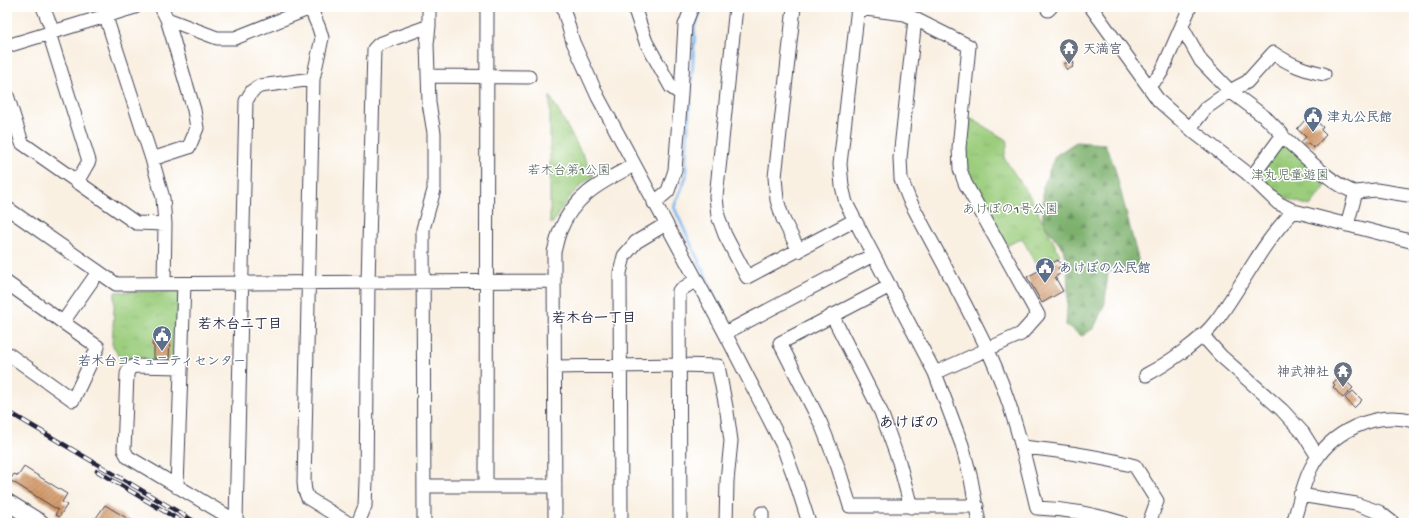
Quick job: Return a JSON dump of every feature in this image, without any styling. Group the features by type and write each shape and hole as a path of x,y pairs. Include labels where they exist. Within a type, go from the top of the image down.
{"main road":[{"path":"7,502 40,523"}],"street":[{"path":"43,7 89,162 77,182"},
{"path":"7,46 51,33 108,13 135,7"},
{"path":"164,13 216,38 235,38 311,7 319,28 322,38 313,79 304,438 305,491 308,498 316,504 348,523"},
{"path":"424,523 423,229 434,190 434,133 429,103 426,44 429,26 429,7"},
{"path":"486,486 487,7"},
{"path":"563,7 573,42 598,97 725,333 782,444 809,523"},
{"path":"634,7 646,42 670,87 681,94"},
{"path":"654,203 668,192 675,170 685,25 692,7"},
{"path":"736,7 716,197 718,216 725,235 747,277 855,220"},
{"path":"794,7 775,177 777,200 781,213 799,250"},
{"path":"1091,7 1159,101 1251,178 1278,203 1294,211 1347,226 1414,242"},
{"path":"1148,86 1162,71 1190,7"},
{"path":"935,374 1021,334 1038,316 965,183 960,169 959,148 969,46 905,14 858,8 840,164 842,186 846,203 935,374 962,445 979,523"},
{"path":"108,13 152,159 162,198 165,224 164,283"},
{"path":"152,159 188,147 197,128 194,110 164,13"},
{"path":"915,19 900,158 901,179 909,199 987,349 1007,399 1023,447 1037,508 1060,509 1095,515 1122,523"},
{"path":"358,523 365,506 366,481 368,283 374,49 379,44 429,26"},
{"path":"1182,27 1202,61 1230,91 1266,118 1282,134 1282,136 1331,179 1350,191 1356,192 1376,190 1414,196"},
{"path":"1190,128 1206,108 1230,91 1247,82 1273,53 1307,71 1324,74"},
{"path":"428,76 529,76"},
{"path":"181,367 134,366 129,369 127,374 124,450 128,457 237,522 246,101 252,91 260,86 313,79"},
{"path":"7,95 22,144 136,223 165,224"},
{"path":"1251,178 1282,136"},
{"path":"555,523 554,252 560,231 575,205 587,192 634,165"},
{"path":"1347,226 1356,192"},
{"path":"7,208 116,284 553,281"},
{"path":"1146,375 1165,365 1202,335 1215,322 1282,223 1294,211"},
{"path":"621,523 620,273 624,256 636,242 666,224"},
{"path":"725,333 873,255"},
{"path":"63,322 98,272"},
{"path":"680,523 679,291 696,280"},
{"path":"7,283 98,347 73,400 7,353"},
{"path":"177,487 184,284"},
{"path":"890,286 780,343 821,424 838,467 850,506 976,506"},
{"path":"832,315 881,412 899,462 911,507"},
{"path":"1202,335 1221,356 1282,410 1303,432 1318,457"},
{"path":"554,367 679,365 718,366 731,441 727,481 726,523"},
{"path":"1292,523 1300,495 1311,467 1330,442 1341,434 1364,423 1389,418 1414,421"},
{"path":"1023,447 1107,458 1135,466 1158,501 1149,523"},
{"path":"424,486 555,486"},
{"path":"1300,495 1356,504 1379,512 1392,523"}],"green space":[{"name":"若木台第1公園","path":"550,96 594,175 570,196 553,223 550,223"},
{"name":"あけぼの1号公園","path":"967,116 1008,141 1004,158 1031,198 1060,255 1038,268 1022,238 1006,246 967,173 964,161"},
{"name":"津丸児童遊園","path":"1283,140 1330,181 1310,206 1285,198 1261,177 1261,171"},
{"path":"1076,142 1105,144 1114,165 1141,271 1108,271 1105,303 1094,328 1082,336 1066,325 1068,293 1067,265 1063,249 1043,223 1043,187 1055,156"},
{"path":"179,291 177,360 172,363 121,361 112,344 115,292"}],"building":[{"name":"天満宮","path":"1073,61 1074,65 1067,70 1064,64"},
{"name":"津丸公民館","path":"1307,118 1315,126 1318,123 1323,127 1321,130 1326,135 1314,148 1308,143 1307,145 1302,141 1306,137 1297,129"},
{"name":"あけぼの公民館","path":"1058,260 1061,266 1058,268 1061,273 1055,277 1063,291 1042,303 1027,277"},
{"name":"若木台コミュ二ティセンター","path":"154,337 170,337 169,359 154,358 154,346 152,345"},
{"name":"神武神社","path":"1338,378 1341,380 1343,378 1353,388 1343,398 1333,387 1335,385 1333,383"},
{"path":"1353,391 1362,400 1354,408 1345,398"},
{"path":"24,467 67,494 62,502 67,505 59,517 55,514 58,510 10,480 14,474 18,476"},
{"path":"105,505 135,523 102,523 96,518"}],"waterway":[{"path":"702,7 694,28 695,34 686,154 686,177 674,207 728,325"}],"railway":[{"path":"7,411 197,523"},
{"path":"97,471 184,523"}],"place":[{"name":"天満宮","path":"1069,65"},
{"name":"津丸公民館","path":"1313,133"},
{"name":"あけぼの公民館","path":"1045,284"},
{"name":"若木台コミュ二ティセンター","path":"162,352"},
{"name":"神武神社","path":"1343,388"}],"district":[{"name":"若木台一丁目","path":"594,317"},
{"name":"若木台二丁目","path":"240,323"},
{"name":"あけぼの","path":"909,422"}]}
